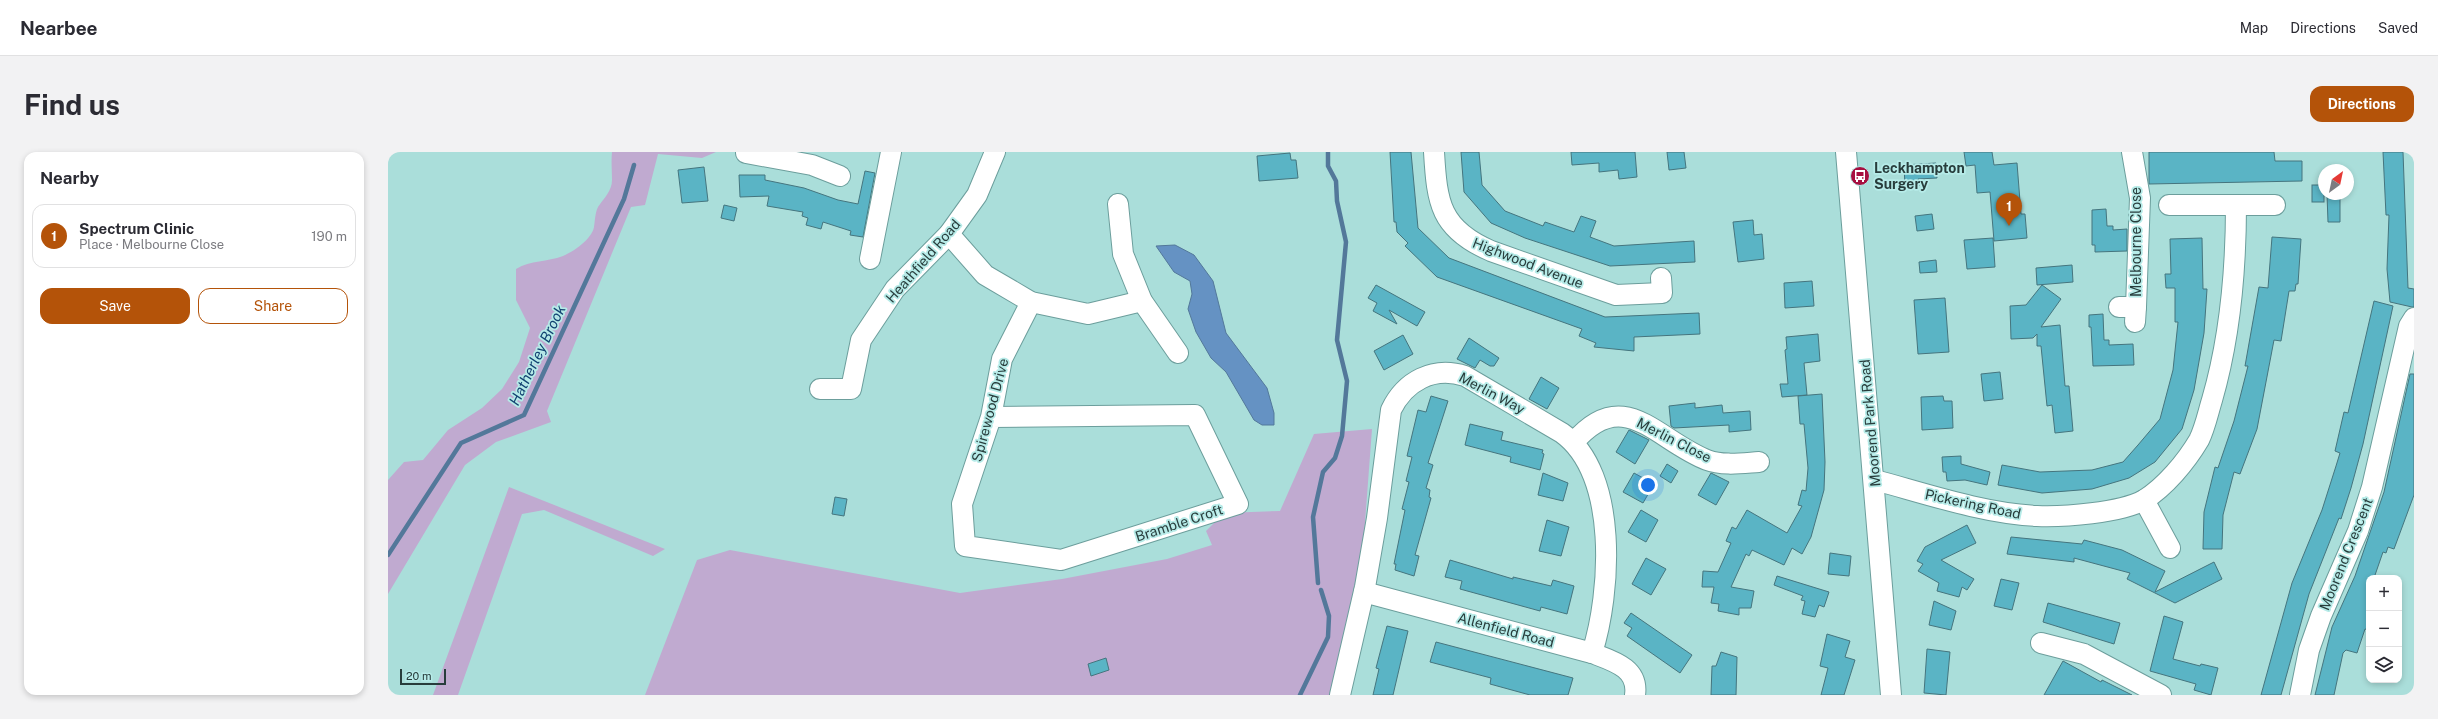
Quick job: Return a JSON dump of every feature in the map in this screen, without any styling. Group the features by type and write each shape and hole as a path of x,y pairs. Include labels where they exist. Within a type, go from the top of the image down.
{"street":[{"path":"870,259 891,152"},
{"name":"Heathfield Road","path":"820,389 851,389 861,340 895,289 949,234 977,195 995,152"},
{"name":"Highwood Avenue","path":"1434,152 1436,188 1441,209 1454,228 1471,242 1491,252 1616,295 1662,292"},
{"name":"Moorend Park Road","path":"1846,152 1875,480 1891,695"},
{"name":"Melbourne Close","path":"2130,312 2140,198 2132,152"},
{"path":"746,153 814,158 840,176"},
{"path":"1118,204 1123,254 1142,301 1178,353"},
{"path":"2169,205 2276,205"},
{"name":"Pickering Road","path":"1875,480 1988,509 2037,516 2102,511 2144,500 2184,461 2199,439 2204,427 2221,362 2236,255 2236,205"},
{"path":"949,234 985,275 1031,302 1088,314 1142,301"},
{"name":"Spirewood Drive","path":"965,546 962,504 991,416 1002,359 1031,302"},
{"name":"Moorend Crescent","path":"2300,695 2309,650 2321,616 2358,531 2372,487 2409,326 2414,318"},
{"name":"Merlin Way","path":"1340,695 1364,592 1377,518 1391,410 1402,392 1417,379 1438,373 1449,372 1465,376 1562,432 1574,442 1587,459 1593,476 1607,547 1605,594 1592,653"},
{"name":"Bramble Croft","path":"965,546 1061,560 1238,504 1195,415 991,416"},
{"name":"Merlin Close","path":"1574,442 1601,419 1626,416 1708,460 1740,464 1759,461"},
{"path":"2144,500 2170,548"},
{"name":"Allenfield Road","path":"1364,592 1592,653 1623,666 1632,675 1641,692"},
{"path":"2041,643 2084,654 2161,695"}],"shaded area":[{"path":"612,152 716,152 702,158 658,154 645,205 631,207 547,411 551,422 496,442 465,465 388,594 388,480 404,462 423,460 448,430 482,408 502,389 519,362 530,328 516,300 516,269 527,264 563,256 577,248 590,236 593,232 597,209 612,184"},
{"path":"1372,429 1361,576 1332,695 645,695 697,560 730,550 960,593 1062,579 1167,559 1212,545 1206,531 1224,513 1280,511 1314,434"},
{"path":"509,487 665,549 653,556 544,510 522,514 458,695 433,695"}],"water":[{"path":"1175,245 1194,255 1213,281 1226,333 1267,388 1274,413 1274,425 1262,425 1254,420 1226,372 1211,358 1196,332 1188,309 1192,294 1190,281 1174,272 1156,246"}],"building":[{"path":"1390,152 1411,152 1418,228 1449,258 1605,317 1699,313 1700,334 1634,337 1634,351 1594,347 1596,343 1579,336 1582,329 1437,277 1405,246 1408,243 1397,232 1396,222 1394,222"},
{"path":"1461,152 1479,152 1482,185 1505,211 1543,226 1545,222 1574,232 1581,216 1596,221 1590,237 1614,246 1694,241 1695,262 1610,266 1525,238 1491,223 1464,192"},
{"path":"1571,152 1635,152 1637,177 1619,179 1618,170 1599,172 1599,163 1572,165"},
{"path":"1667,152 1684,152 1686,168 1669,170"},
{"path":"1964,152 1992,152 1994,165 2017,163 2021,214 2025,214 2027,238 1994,241 1990,192 1977,193 1975,165 1966,166"},
{"path":"2149,152 2274,152 2275,161 2302,161 2302,181 2149,184"},
{"path":"2383,152 2403,152 2408,288 2414,289 2414,307 2390,302 2387,269 2389,215 2386,215"},
{"path":"1290,153 1291,160 1296,160 1298,178 1259,181 1257,156"},
{"path":"1936,163 1937,178 1918,179 1919,186 1905,187 1904,165"},
{"path":"704,167 708,201 682,203 678,170"},
{"path":"865,171 875,173 863,237 850,235 851,231 823,222 821,229 806,225 808,218 802,216 803,212 767,206 769,196 740,197 739,175 765,175 765,180 804,188 838,200 858,204"},
{"path":"2312,185 2318,185 2318,200 2324,200 2324,202 2312,202"},
{"path":"2327,200 2340,200 2340,222 2328,222"},
{"path":"724,205 737,208 734,221 721,218"},
{"path":"2106,209 2107,226 2113,226 2113,230 2127,229 2127,251 2095,252 2095,245 2092,245 2092,210"},
{"path":"1932,214 1934,229 1917,231 1915,216"},
{"path":"1753,220 1754,235 1762,234 1764,259 1738,262 1733,222"},
{"path":"2272,237 2301,239 2298,284 2296,284 2295,291 2289,291 2281,341 2274,340 2257,429 2240,474 2234,472 2223,515 2222,549 2203,549 2204,512 2215,467 2218,468 2234,421 2248,366 2245,366 2259,287 2268,288"},
{"path":"1993,238 1995,267 1967,269 1964,240"},
{"path":"2202,238 2203,289 2207,289 2204,333 2194,390 2182,429 2155,462 2129,478 2092,489 2042,493 1998,485 2002,465 2040,472 2092,470 2123,462 2160,419 2173,370 2178,322 2175,322 2175,288 2166,288 2165,274 2171,274 2170,239"},
{"path":"1936,260 1937,272 1920,273 1919,262"},
{"path":"2072,265 2073,282 2037,285 2036,268"},
{"path":"1812,281 1814,306 1785,308 1784,283"},
{"path":"1376,285 1425,312 1417,326 1389,310 1397,324 1373,311 1377,303 1368,298"},
{"path":"2042,285 2061,299 2041,327 2060,325 2065,386 2069,386 2073,431 2055,433 2052,405 2047,406 2041,346 2037,346 2037,334 2033,338 2011,339 2010,306 2026,305"},
{"path":"1945,298 1949,352 1918,354 1914,300"},
{"path":"2374,301 2393,306 2363,444 2351,488 2341,519 2339,518 2309,594 2281,695 2261,695 2292,583 2322,510 2340,453 2335,451 2344,412 2348,413"},
{"path":"2103,314 2104,340 2109,340 2109,345 2133,344 2134,365 2093,366 2089,315"},
{"path":"1818,334 1820,361 1804,363 1807,395 1782,397 1780,384 1788,384 1785,350 1787,349 1786,337"},
{"path":"1403,335 1413,354 1384,370 1374,351"},
{"path":"1469,338 1499,358 1494,366 1490,366 1480,360 1475,368 1457,359"},
{"path":"2000,372 2003,399 1984,401 1981,374"},
{"path":"2410,374 2414,374 2414,495 2394,549 2388,547 2386,553 2383,552 2375,575 2366,575 2366,629 2357,653 2346,650 2343,653 2334,695 2315,695 2332,627 2355,576 2384,492"},
{"path":"1541,377 1559,388 1547,409 1529,399"},
{"path":"1822,394 1825,462 1824,490 1811,537 1802,554 1792,548 1784,565 1752,550 1749,556 1746,554 1731,587 1754,591 1751,608 1739,608 1739,615 1718,611 1719,604 1711,603 1714,587 1702,587 1703,571 1718,572 1731,543 1726,541 1732,527 1736,529 1747,510 1787,533 1802,506 1798,505 1802,490 1806,491 1808,468 1804,424 1800,424 1798,396"},
{"path":"1431,396 1448,401 1428,463 1433,465 1426,488 1430,490 1429,497 1431,498 1415,555 1419,556 1414,576 1395,570 1396,564 1394,564 1405,510 1402,509 1409,482 1406,481 1412,457 1407,456 1418,410 1426,412"},
{"path":"1943,396 1944,401 1952,401 1953,428 1922,430 1921,397"},
{"path":"1695,403 1695,408 1722,405 1723,413 1750,411 1751,430 1729,432 1729,425 1674,428 1671,426 1669,406"},
{"path":"1470,424 1503,432 1501,440 1543,450 1542,453 1544,454 1540,470 1510,462 1511,457 1465,445"},
{"path":"1629,430 1649,440 1635,464 1616,452"},
{"path":"1961,456 1961,464 1990,472 1987,485 1965,480 1947,481 1946,472 1943,472 1942,457"},
{"path":"1667,464 1678,471 1671,483 1660,476"},
{"path":"1543,473 1568,483 1563,501 1538,495"},
{"path":"1634,473 1654,484 1643,503 1623,492"},
{"path":"1711,473 1729,482 1716,505 1698,495"},
{"path":"835,497 847,499 844,516 832,514"},
{"path":"1641,510 1658,520 1646,542 1628,532"},
{"path":"1547,520 1569,527 1561,556 1539,551"},
{"path":"1967,525 1976,543 1941,560 1974,579 1967,590 1962,587 1959,597 1937,591 1939,583 1918,571 1923,564 1917,561 1925,547"},
{"path":"2011,537 2082,544 2084,540 2122,550 2165,571 2155,592 2214,562 2222,579 2175,603 2127,579 2130,573 2074,558 2074,562 2007,554"},
{"path":"1830,553 1851,556 1849,576 1828,574"},
{"path":"1646,558 1666,569 1651,595 1632,584"},
{"path":"1450,560 1513,579 1513,577 1551,586 1553,580 1574,586 1567,614 1541,607 1540,611 1460,589 1462,581 1445,577"},
{"path":"1777,576 1829,592 1824,607 1819,605 1815,617 1802,614 1805,601 1801,600 1803,596 1774,585"},
{"path":"2001,579 2019,583 2012,610 1994,606"},
{"path":"1934,601 1956,611 1951,630 1929,625"},
{"path":"2048,603 2120,623 2114,644 2043,622"},
{"path":"1631,613 1692,655 1680,673 1627,636 1632,628 1624,623"},
{"path":"2164,616 2183,622 2173,659 2200,666 2201,664 2218,668 2211,695 2194,690 2196,684 2150,671"},
{"path":"1387,626 1408,631 1393,695 1373,695 1379,669 1376,668"},
{"path":"1827,634 1850,641 1845,657 1855,660 1844,695 1821,695 1828,668 1820,666"},
{"path":"1436,642 1573,678 1568,695 1530,695 1490,684 1491,678 1430,662"},
{"path":"1927,649 1950,652 1946,695 1924,693"},
{"path":"1721,652 1737,657 1736,695 1711,695 1712,666 1716,666"},
{"path":"1106,658 1109,670 1091,676 1088,664"},
{"path":"2063,661 2101,682 2102,680 2132,695 2044,695"}],"waterway":[{"name":"Hatherley Brook","path":"1318,583 1313,517 1323,472 1335,458 1342,436 1347,381 1337,340 1346,242 1337,201 1336,181 1328,166 1328,152"},
{"name":"Hatherley Brook","path":"388,555 461,443 524,415 624,199 634,165"},
{"name":"Hatherley Brook","path":"1300,695 1328,637 1329,616 1321,590"}],"place":[{"name":"Leckhampton Surgery","path":"1860,176"},
{"name":"Spectrum Clinic","path":"2009,226"}]}
